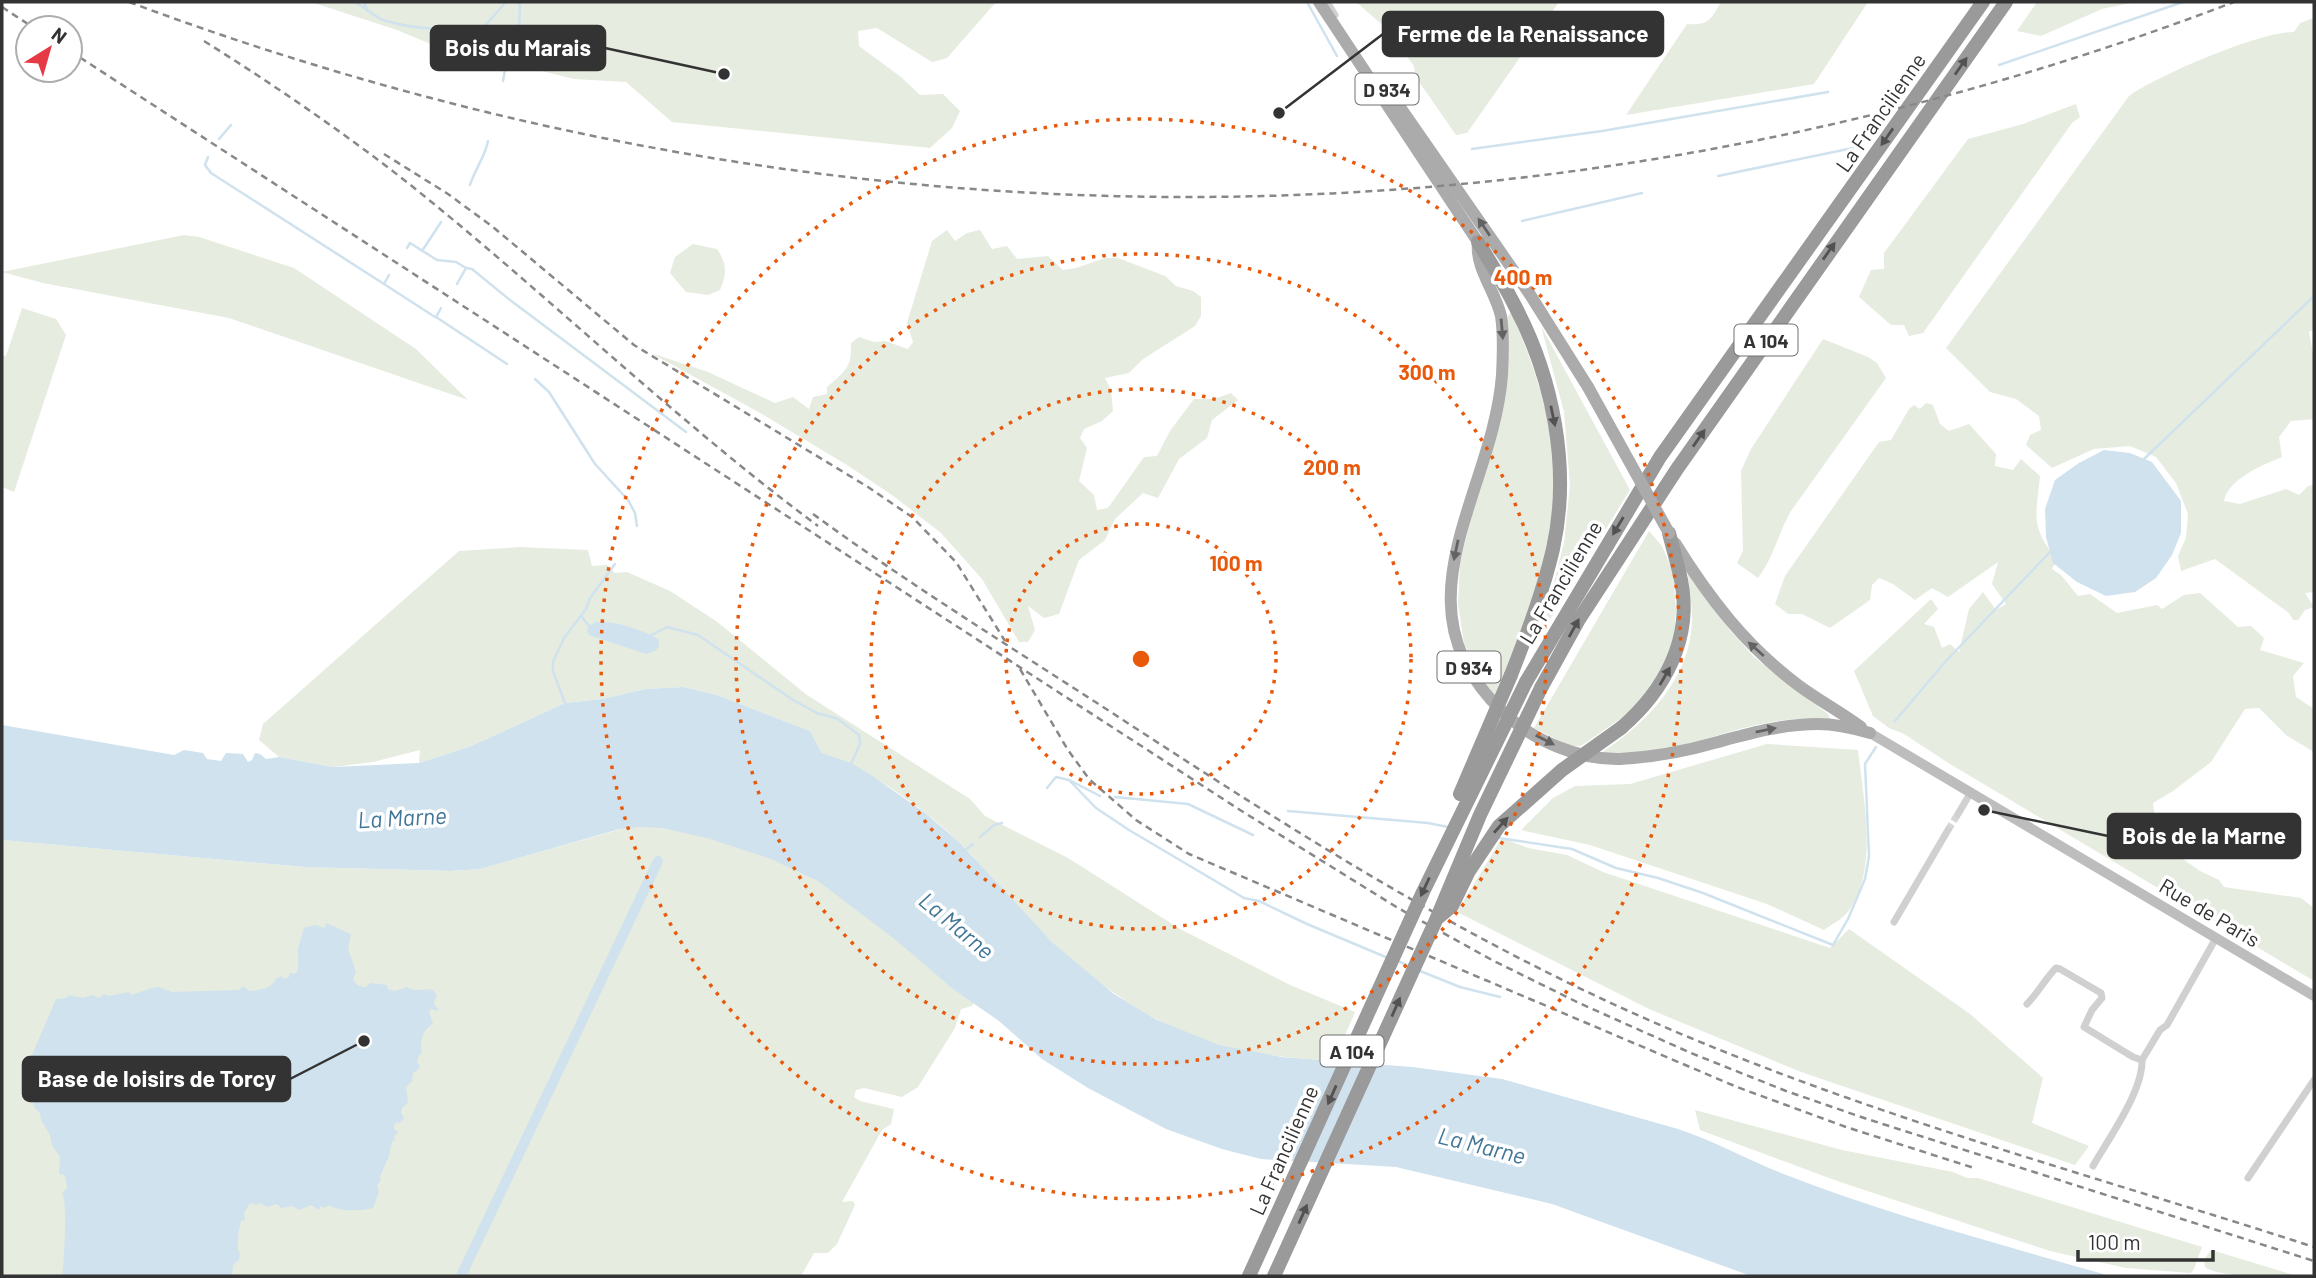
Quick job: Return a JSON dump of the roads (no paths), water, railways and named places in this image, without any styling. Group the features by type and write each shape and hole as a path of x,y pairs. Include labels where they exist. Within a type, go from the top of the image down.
{"highway":[{"name":"La Francilienne","path":"1249,1276 1454,826 1526,682 1660,457 1983,2"},
{"name":"La Francilienne","path":"1275,1276 1436,920 1480,815 1541,688 1578,621 1677,469 2006,2"},
{"path":"1454,826 1454,810 1530,625 1553,548 1558,518 1556,429 1548,391 1536,352 1516,307 1478,242"},
{"path":"1436,920 1452,906 1469,871 1499,826 1562,770 1621,728 1652,698 1674,661 1682,632 1682,583 1669,533"}],"main road":[{"name":"D 934","path":"1319,2 1478,242 1476,256 1501,317 1502,377 1488,444 1460,530 1453,565 1451,597 1454,629 1462,652 1475,679 1492,702 1514,723 1560,748 1577,754 1617,759 1661,756 1756,731 1789,726 1820,724 1870,733"},
{"name":"D 934","path":"1326,2 1514,270 1588,387 1669,533 1722,614 1747,641 1798,685 1870,733"},
{"name":"Rue de Paris","path":"1870,733 2314,996"}],"street":[{"path":"1958,814 1971,792"},
{"path":"1894,922 1948,830"},
{"path":"2093,1166 2133,1095 2142,1060 2160,1030 2167,1025 2216,938"},
{"path":"2027,1004 2038,994 2051,973 2060,968 2101,993 2102,998 2092,1010 2084,1027 2142,1060"},
{"path":"2248,1178 2314,1080"}],"water":[{"path":"2104,450 2130,453 2152,462 2181,501 2181,533 2172,555 2156,578 2135,592 2106,596 2077,582 2053,563 2046,537 2045,509 2055,480"},
{"path":"596,622 621,624 635,629 658,639 659,647 646,654 589,635 589,626"},
{"name":"La Marne","path":"683,687 717,695 810,731 822,753 851,763 924,812 958,841 1052,942 1114,994 1157,1020 1219,1045 1282,1057 1412,1067 1502,1079 1678,1129 1781,1173 1862,1202 2110,1276 1751,1276 1552,1204 1396,1167 1261,1159 1222,1149 1166,1129 1088,1088 1042,1059 999,1021 953,989 897,941 818,881 771,859 707,838 662,828 620,829 480,869 451,871 305,867 2,840 2,725 174,755 184,750 203,753 207,759 221,761 226,753 243,754 248,762 255,753 266,759 279,757 333,767 419,763 469,747 565,703 602,699 646,689"},
{"path":"326,923 351,934 348,949 356,972 353,979 361,987 370,983 387,985 388,989 395,991 407,987 413,990 433,990 437,995 434,1001 439,1009 429,1011 433,1024 423,1036 422,1053 417,1062 420,1066 406,1087 408,1103 401,1113 404,1118 394,1125 398,1132 377,1186 379,1192 373,1208 350,1210 329,1205 324,1208 321,1206 319,1210 311,1205 299,1210 293,1206 281,1208 277,1204 267,1207 260,1203 250,1203 244,1213 245,1220 241,1221 240,1225 239,1260 233,1265 232,1276 62,1276 65,1219 62,1193 67,1188 65,1175 59,1174 60,1157 52,1145 40,1113 34,1107 30,1088 25,1083 32,1055 56,999 69,995 83,998 93,995 99,998 104,994 109,996 129,992 131,995 159,987 172,992 239,990 243,986 249,991 263,989 278,977 284,979 289,977 290,973 295,974 298,970 298,949 304,928 315,925 325,928"}],"waterway":[{"path":"355,2 383,20 420,28 457,29 482,29 505,3 510,2"},
{"path":"364,2 367,10"},
{"path":"508,58 519,35 520,5 517,2"},
{"path":"1307,2 1337,56"},
{"path":"1999,65 2183,2"},
{"path":"503,81 505,70"},
{"path":"1472,149 1602,131 1828,92"},
{"path":"219,139 231,125"},
{"path":"470,185 488,141"},
{"path":"1718,176 1853,148"},
{"path":"208,157 205,165 211,173 384,284"},
{"path":"1522,221 1642,193"},
{"path":"422,251 441,222"},
{"path":"407,248 410,243 437,260 456,262 466,268 457,284"},
{"path":"466,268 472,269 686,432"},
{"path":"389,275 384,284 435,317"},
{"path":"2143,460 2314,296"},
{"path":"441,308 436,317 507,364"},
{"path":"535,379 549,392 595,464 628,500 635,513 637,526"},
{"path":"1895,721 1946,661 2051,551"},
{"path":"566,706 553,671 553,662 564,638 615,564"},
{"path":"581,616 590,627"},
{"path":"650,636 667,627 698,635 793,700 817,713 838,719 859,735 860,744 851,764"},
{"path":"1499,838 1572,849 1616,868 1703,893 1833,945 1848,919 1865,879 1869,856 1865,764 1876,747"},
{"path":"1047,788 1056,777 1069,780 1100,796"},
{"path":"1069,780 1096,808 1244,898 1259,901 1388,958"},
{"path":"1115,797 1188,804 1253,835"},
{"path":"1288,811 1448,827"},
{"path":"980,837 994,825 1002,823"},
{"path":"965,850 973,844"},
{"path":"461,1276 658,861"},
{"path":"1398,961 1411,967"},
{"path":"1420,971 1460,987 1500,997"}],"tunnel":[{"path":"1948,830 1958,814"}],"railway":[{"path":"129,2 389,87 651,147 916,184 1182,197 1447,185 1712,149 1974,88 2234,2"},
{"path":"2,7 14,15"},
{"path":"204,41 308,109 408,183 713,443 818,526"},
{"path":"84,60 1240,810 1398,908 1492,960 1579,1003 1691,1053 1786,1091 2314,1261"},
{"path":"384,154 448,194 493,227 634,345 868,487 912,517 956,562 1005,641"},
{"path":"813,514 966,619 1316,843 1446,919 1581,989 1732,1055 1896,1115 2314,1247"},
{"path":"1020,669 1068,750 1089,779 1136,820 1189,854 1737,1087 1846,1127 1974,1168"}],"place":[{"name":"Bois du Marais","path":"724,74"},
{"name":"Ferme de la Renaissance","path":"1279,113"},
{"name":"Bois de la Marne","path":"1984,810"},
{"name":"Base de loisirs de Torcy","path":"364,1041"}]}
